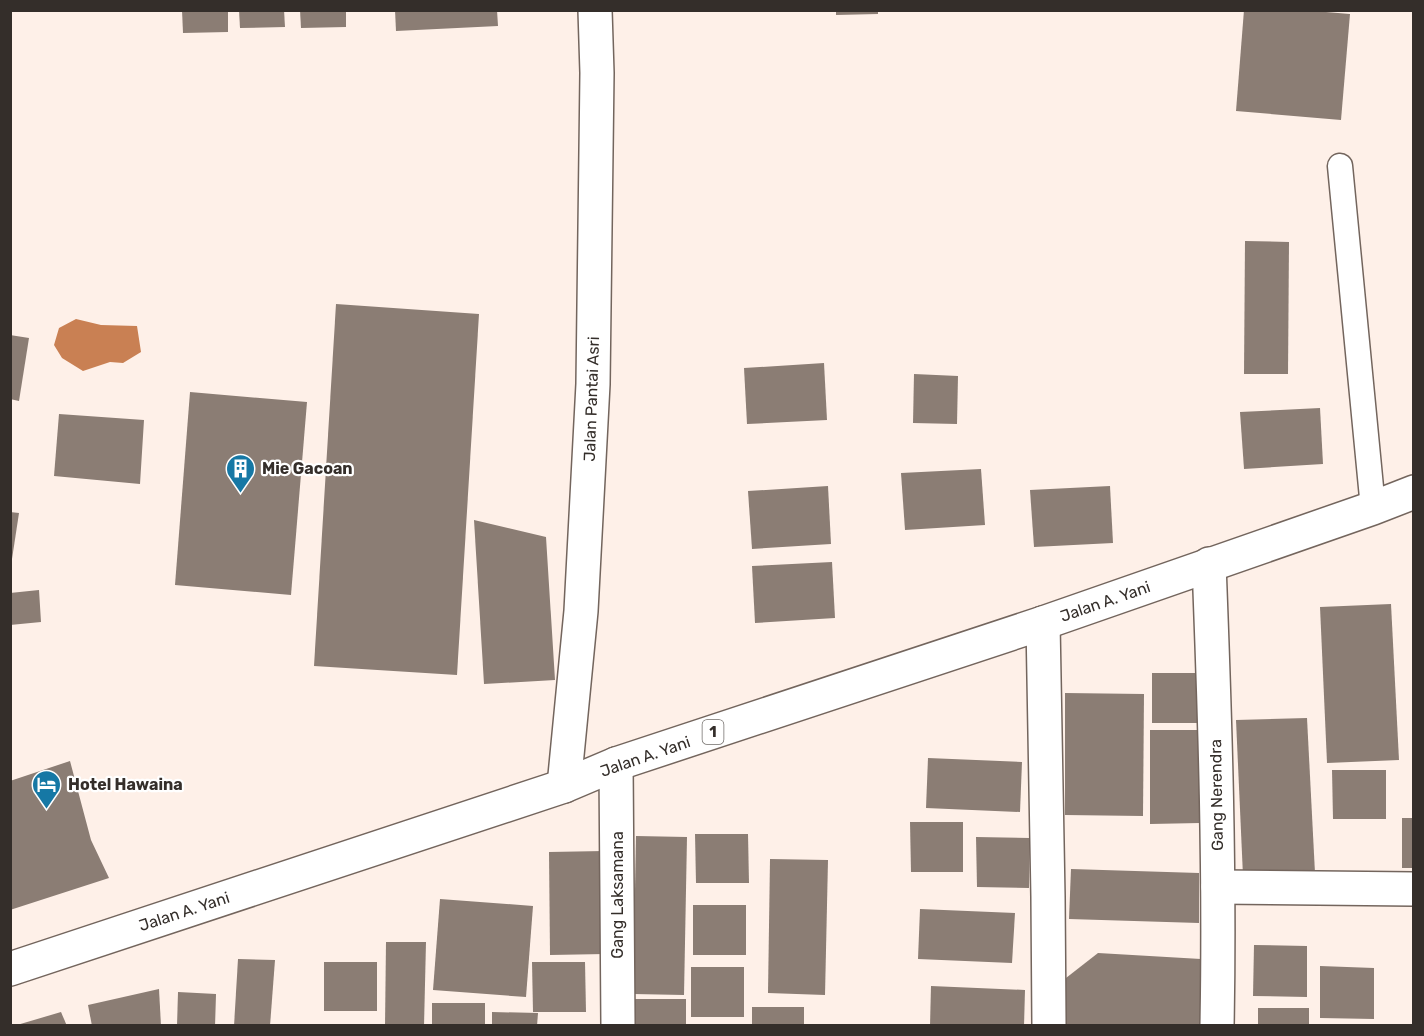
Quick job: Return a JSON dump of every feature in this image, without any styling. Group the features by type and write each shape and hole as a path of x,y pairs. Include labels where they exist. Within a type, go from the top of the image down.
{"main road":[{"name":"Jalan Pantai Asri","path":"564,786 581,611 593,384 596,10"},
{"name":"Jalan A. Yani","path":"10,969 564,786 616,764 1043,623 1413,492"},
{"name":"Gang Nerendra","path":"1209,564 1217,778 1217,1026"},
{"path":"1043,623 1049,1026"},
{"name":"Gang Laksamana","path":"616,764 618,1026"},
{"path":"1218,886 1413,889"}],"lane":[{"path":"1340,166 1373,508"}],"shaded area":[{"path":"76,319 101,325 137,326 141,352 123,363 110,362 83,371 62,358 54,345 59,328"}],"building":[{"path":"182,10 228,10 228,32 183,33"},
{"path":"239,10 284,10 285,27 240,28"},
{"path":"300,10 346,10 346,27 301,28"},
{"path":"395,10 497,10 498,26 396,31"},
{"path":"836,10 878,10 878,14 836,15"},
{"path":"1244,10 1302,10 1350,14 1341,120 1236,111"},
{"path":"1245,241 1289,242 1288,374 1244,374"},
{"path":"336,304 479,314 457,675 314,666"},
{"path":"10,335 29,338 19,401 10,399"},
{"path":"824,363 827,420 747,424 744,368"},
{"path":"914,374 958,376 957,424 913,423"},
{"name":"Mie Gacoan","path":"190,392 307,402 291,595 175,585"},
{"path":"1320,408 1323,464 1244,469 1240,412"},
{"path":"59,414 144,420 140,484 54,476"},
{"path":"981,469 985,525 905,530 901,473"},
{"path":"828,486 831,544 752,549 748,491"},
{"path":"1110,486 1113,543 1034,547 1030,490"},
{"path":"10,512 19,513 12,559 10,559"},
{"path":"474,520 546,537 555,680 484,684"},
{"path":"832,562 835,618 755,623 752,566"},
{"path":"39,590 41,622 10,625 10,593"},
{"path":"1391,604 1399,760 1327,763 1320,607"},
{"path":"1152,673 1205,673 1206,723 1152,723"},
{"path":"1065,693 1144,694 1143,816 1065,815"},
{"path":"1307,718 1315,873 1243,876 1236,720"},
{"path":"1150,730 1200,730 1200,823 1150,824"},
{"path":"928,758 1022,762 1020,812 926,808"},
{"path":"70,761 91,840 109,878 10,910 10,781"},
{"path":"1332,770 1386,770 1386,819 1333,819"},
{"path":"1402,818 1413,818 1413,868 1402,868"},
{"path":"910,822 963,822 963,872 911,872"},
{"path":"695,834 748,834 749,883 696,883"},
{"path":"636,836 687,837 684,995 633,994"},
{"path":"976,837 1030,838 1029,888 977,887"},
{"path":"604,851 605,954 550,955 549,852"},
{"path":"770,859 828,860 825,995 768,993"},
{"path":"1071,869 1199,873 1199,923 1069,919"},
{"path":"440,899 533,906 526,997 433,990"},
{"path":"693,905 746,905 746,955 693,955"},
{"path":"920,909 1015,913 1012,963 918,959"},
{"path":"386,942 426,942 424,1026 385,1026"},
{"path":"1254,945 1307,946 1307,997 1253,996"},
{"path":"1098,953 1201,959 1201,1026 1064,1026 1066,978"},
{"path":"238,959 275,960 270,1026 234,1026"},
{"path":"324,962 377,962 377,1011 324,1011"},
{"path":"532,962 585,962 586,1012 533,1012"},
{"path":"1320,966 1374,968 1374,1019 1320,1018"},
{"path":"691,967 744,967 744,1017 691,1017"},
{"path":"931,986 1025,990 1024,1026 930,1026"},
{"path":"159,989 161,1026 92,1026 88,1005"},
{"path":"178,992 216,994 215,1026 177,1026"},
{"path":"633,999 686,999 686,1026 633,1026"},
{"path":"432,1003 485,1003 485,1026 432,1026"},
{"path":"752,1007 804,1007 804,1026 752,1026"},
{"path":"1258,1008 1309,1008 1309,1026 1258,1026"},
{"path":"61,1012 67,1026 17,1026 17,1025"},
{"path":"492,1012 538,1013 537,1026 492,1026"}],"place":[{"name":"Mie Gacoan","path":"241,494"},
{"name":"Hotel Hawaina","path":"47,810"}]}
